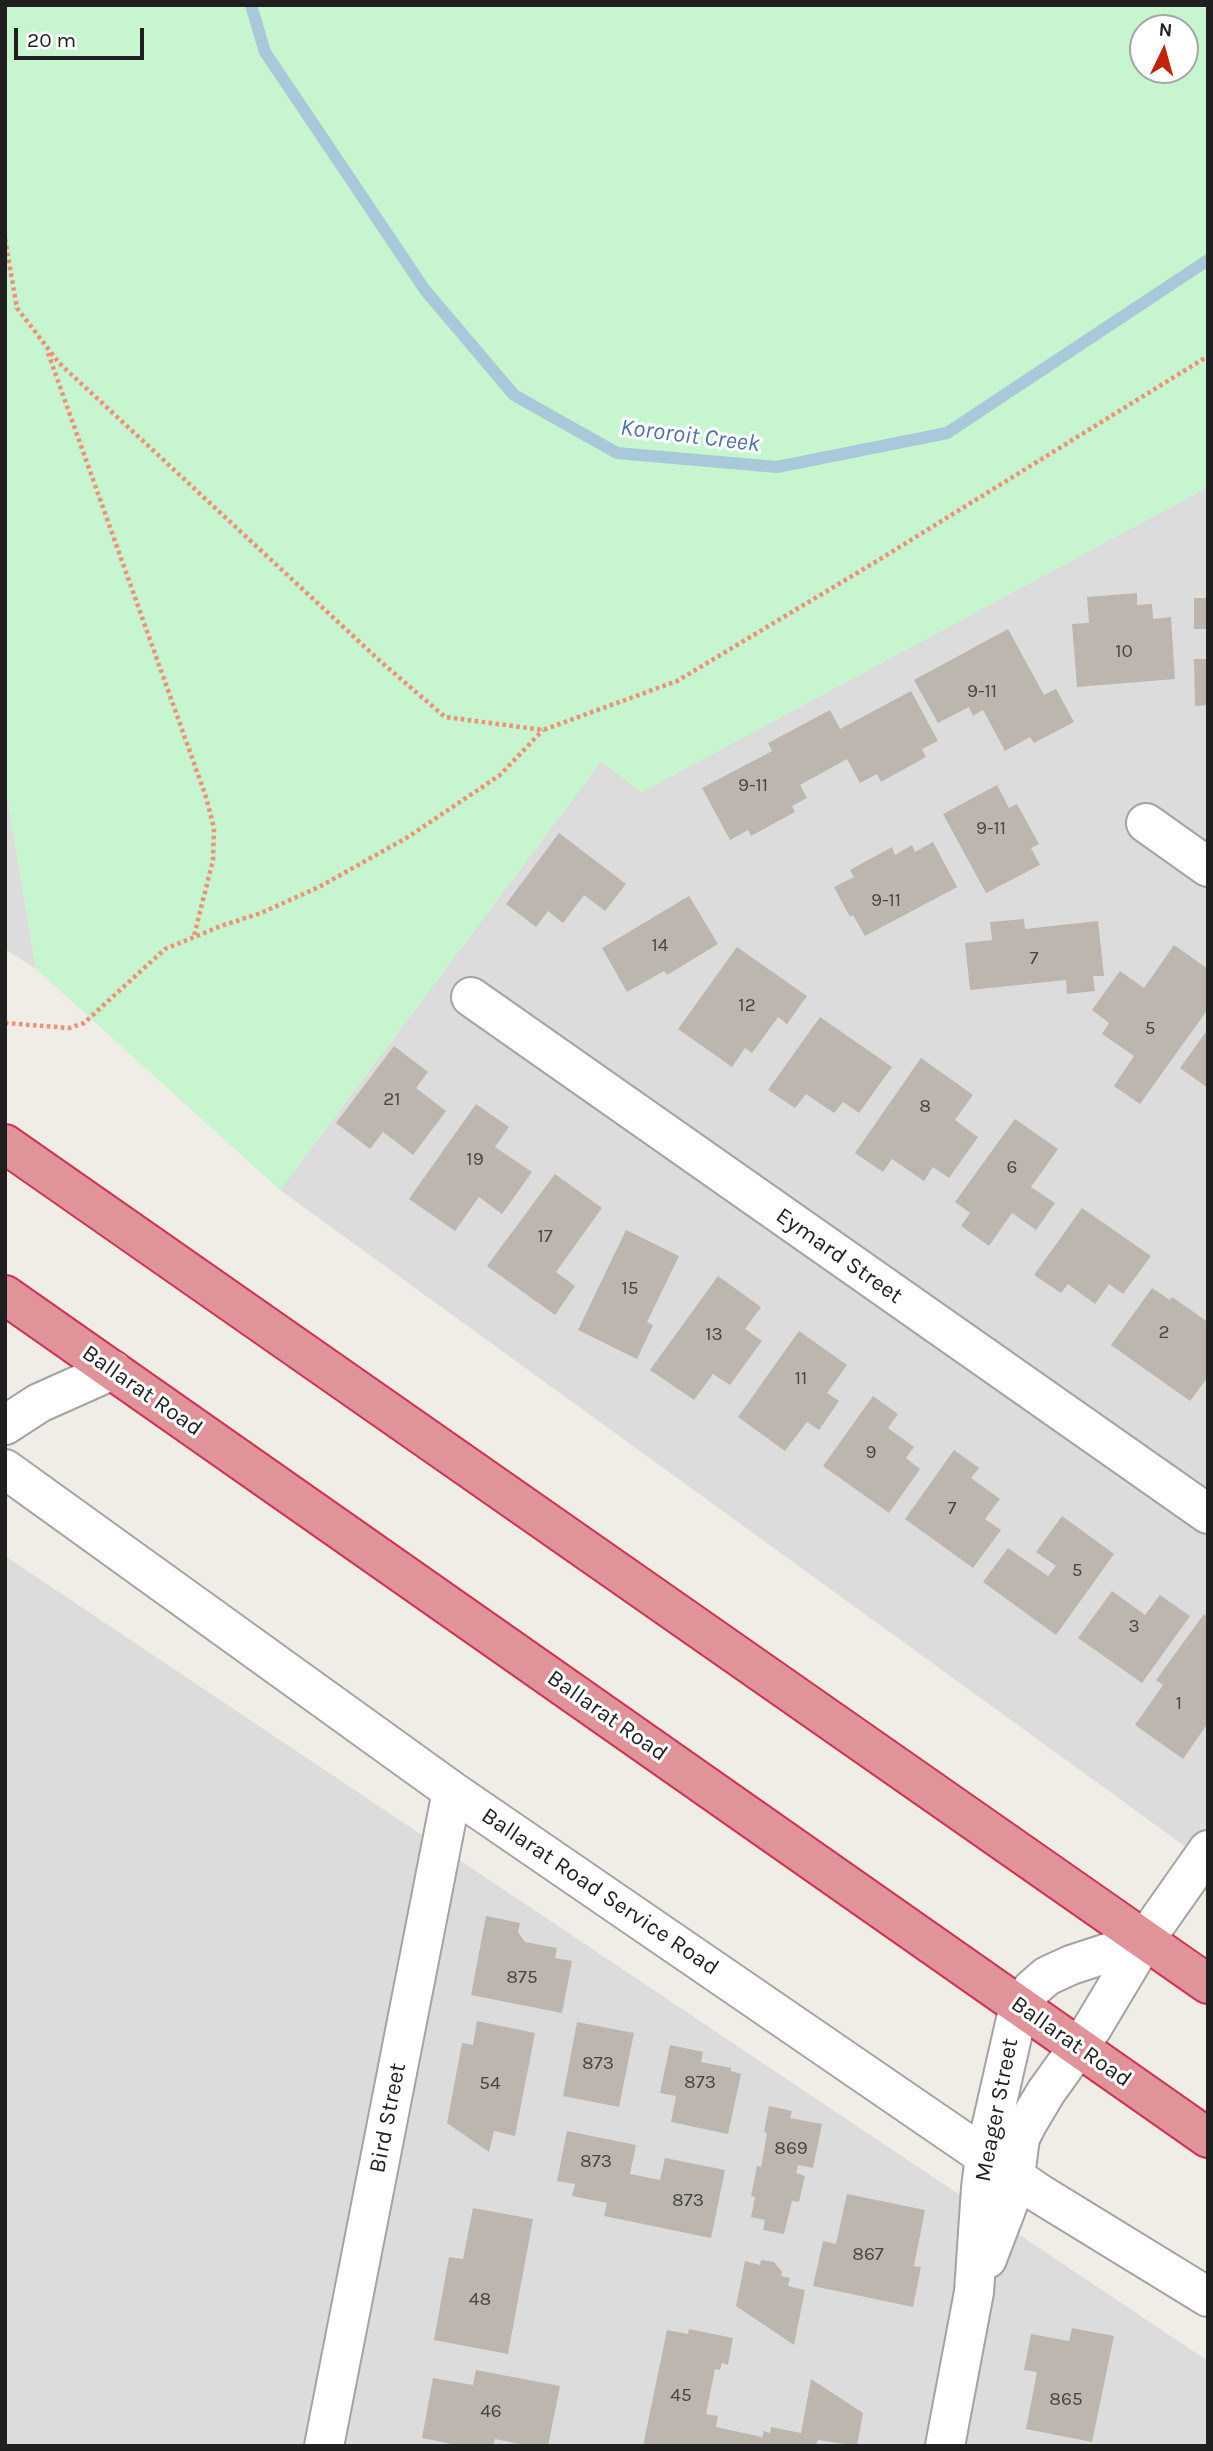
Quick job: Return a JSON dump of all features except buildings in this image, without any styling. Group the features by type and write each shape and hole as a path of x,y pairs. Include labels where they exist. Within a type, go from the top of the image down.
{"highway":[{"path":"5,1143 1208,1984"},
{"name":"Ballarat Road","path":"5,1295 1208,2138"}],"street":[{"path":"1146,824 1208,867"},
{"name":"Eymard Street","path":"471,997 1208,1514"},
{"path":"5,1425 20,1413 46,1399 113,1370"},
{"name":"Ballarat Road Service Road","path":"5,1469 452,1791 1016,2178 1208,2297"},
{"name":"Bird Street","path":"324,2446 452,1791"},
{"path":"1144,1941 1208,1850"},
{"name":"Meager Street","path":"945,2446 974,2292 985,2155 1012,2032 1021,2007 1032,1989 1047,1976 1071,1965 1144,1941"},
{"name":"Meager Street","path":"974,2292 1010,2199 1016,2178 1020,2138 1045,2092 1079,2047 1144,1941"}],"path":[{"path":"5,239 17,308 59,363 380,661 445,717 543,730"},
{"path":"46,347 197,772 214,828 213,860 194,937"},
{"path":"5,1023 69,1028 84,1023 165,949 261,913 319,887 408,837 500,775 543,730 677,681 1208,356"}],"shaded area":[{"path":"1208,487 1208,1863 280,1190 601,761 642,792"},
{"path":"5,784 36,969 5,949"},
{"path":"5,1556 1208,2361 1208,2446 5,2446"}],"green space":[{"path":"5,5 1208,5 1208,487 642,792 601,762 280,1190 36,969 5,784"}],"waterway":[{"name":"Kororoit Creek","path":"251,5 265,52 425,290 514,395 617,453 777,467 947,433 1208,260"}]}
